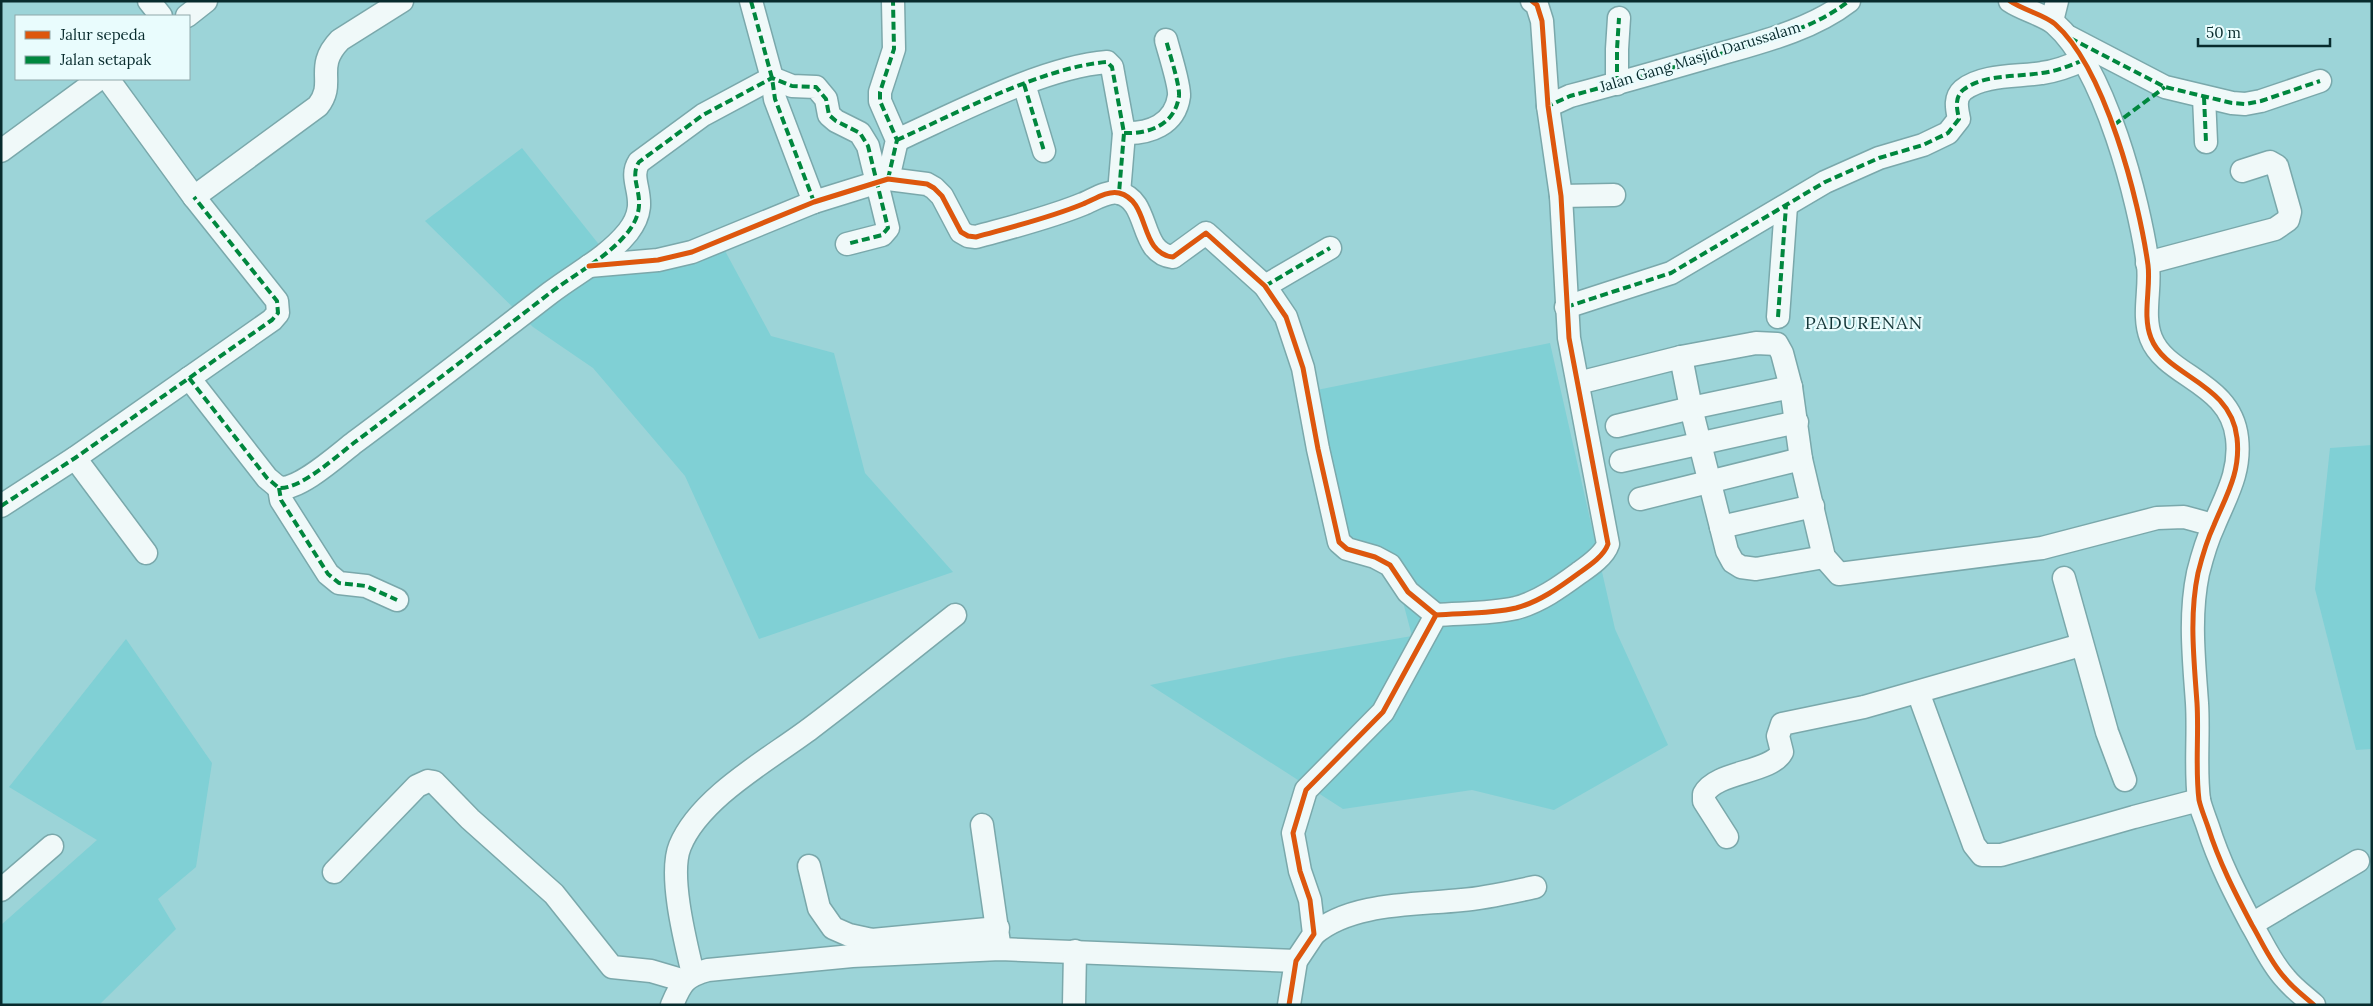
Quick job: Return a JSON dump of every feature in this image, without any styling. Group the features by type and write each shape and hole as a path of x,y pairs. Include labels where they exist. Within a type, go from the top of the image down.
{"street":[{"path":"149,1 160,15"},
{"path":"188,15 206,1"},
{"path":"194,197 318,106 326,93 326,57 332,48 340,40 402,1"},
{"path":"751,1 772,78 775,99 814,202"},
{"path":"883,180 897,140 880,101 880,92 894,49 894,1"},
{"path":"589,266 658,260 692,252 814,202 883,180 927,184 934,188 942,196 961,232 968,236 976,237 1062,213 1108,194 1119,193 1132,201 1140,212 1150,240 1160,252 1173,257 1206,233 1266,286 1286,317 1303,368 1320,458 1339,542 1347,549 1375,557 1390,566 1408,592 1436,615 1516,608 1559,588 1586,568 1606,550 1608,544 1569,338 1561,196 1548,106 1542,21 1537,5 1532,1"},
{"name":"Jalan Gang Masjid Darussalam","path":"1548,106 1570,96 1618,84 1754,44 1804,26 1839,9 1849,1"},
{"path":"2010,1 2024,10 2059,20 2166,87 2204,97 2245,104 2320,81"},
{"path":"1618,84 1617,49 1619,18"},
{"path":"2059,20 2083,60 2114,125 2135,202 2147,263 2147,322 2151,339 2165,357 2214,394 2229,415 2237,437 2236,464 2231,491 2214,525 2198,574 2193,607 2192,642 2197,712 2199,800 2226,876 2252,924 2284,977 2314,1005"},
{"path":"1124,133 1140,133 1163,125 1176,106 1179,95 1166,40"},
{"path":"1566,307 1671,273 1825,182 1879,158 1948,134 1959,119 1956,102 1962,91 1975,84 1998,78 2012,78 2064,69 2083,60"},
{"path":"897,140 1024,84 1090,64 1111,64 1124,133 1119,193"},
{"path":"772,78 792,86 816,87 826,99 829,114 836,121 860,133 868,146 883,180 888,228 882,235 847,244"},
{"path":"278,488 290,487 308,477 553,291 589,266 626,234 634,223 640,206 635,172 639,162 703,115 772,78"},
{"path":"1,151 99,80"},
{"path":"1,506 75,458 272,320 278,313 279,307 270,292 194,197 109,80"},
{"path":"1024,84 1044,150"},
{"path":"2204,97 2206,142"},
{"path":"2147,263 2275,229 2288,220 2290,212 2277,166 2270,162 2242,171"},
{"path":"1561,196 1614,195"},
{"path":"1778,317 1786,206"},
{"path":"1266,286 1330,248"},
{"path":"1578,383 1681,358 1756,343 1777,344 1780,348 1791,387 1801,460 1824,557 1839,574 2042,548 2157,518 2184,517 2214,525"},
{"path":"1681,358 1691,408 1727,551 1733,562 1741,567 1756,569 1824,557"},
{"path":"189,378 259,470 278,488 281,500 328,574 339,582 366,586 397,600"},
{"path":"1616,426 1791,387"},
{"path":"1621,461 1796,422"},
{"path":"75,458 146,553"},
{"path":"1640,499 1801,460"},
{"path":"1721,527 1813,506"},
{"path":"2064,578 2107,732 2125,780"},
{"path":"689,977 676,874 680,847 696,821 732,784 811,728 955,615"},
{"path":"1314,934 1310,900 1300,871 1293,833 1306,790 1383,712 1436,615"},
{"path":"1727,837 1704,801 1704,794 1714,783 1772,762 1780,756 1782,752 1778,736 1782,724 1918,692 2081,644"},
{"path":"1918,692 1974,845 1982,855 2001,856 2199,800"},
{"path":"334,872 417,786 428,781 434,782 470,819 554,894 612,967 689,977"},
{"path":"982,825 999,939"},
{"path":"1,890 52,846"},
{"path":"2252,924 2358,861"},
{"path":"809,866 819,908 833,928 849,935 872,940 999,939 1076,951 1296,961"},
{"path":"1289,1005 1296,961 1314,934 1330,923 1381,907 1463,900 1535,887"},
{"path":"672,1005 680,986 689,977 708,970 999,939"},
{"path":"1074,1005 1076,951"}],"shaded area":[{"path":"522,148 617,267 724,249 771,336 834,353 865,473 953,572 759,639 685,476 593,368 533,327 425,221"},
{"path":"1550,343 1615,629 1668,745 1554,810 1472,790 1343,809 1150,685 1289,657 1412,636 1391,557 1342,539 1297,394"},
{"path":"2372,445 2372,749 2356,750 2315,589 2330,448"},
{"path":"126,639 212,763 196,867 158,899 176,929 99,1005 1,1005 1,925 97,840 9,787"}],"marked path":[{"path":"751,1 772,78 775,99 814,202"},
{"path":"888,179 897,140 880,101 880,92 894,49 893,1"},
{"path":"1548,103 1548,106 1570,96 1780,36 1816,21 1849,1"},
{"path":"1617,84 1619,18"},
{"path":"2070,38 2165,87 2232,103 2245,104 2261,101 2320,81"},
{"path":"1124,133 1143,132 1159,126 1166,121 1177,106 1179,96 1178,84 1166,40"},
{"path":"1566,307 1671,273 1825,182 1879,158 1923,145 1948,133 1959,119 1958,96 1971,85 1980,81 2001,77 2053,71 2083,60"},
{"path":"897,140 1028,82 1056,72 1107,62 1112,67 1124,133 1119,193"},
{"path":"189,378 267,478 279,488 288,487 308,478 550,293 611,250 628,232 635,221 639,201 635,177 639,162 703,115 772,78 792,86 816,87 826,99 829,115 836,121 860,133 868,146 888,228 882,235 847,244"},
{"path":"1024,84 1044,151"},
{"path":"2114,125 2165,87"},
{"path":"2204,97 2206,142"},
{"path":"1,506 75,458 272,320 278,313 277,301 194,197"},
{"path":"1778,317 1786,206"},
{"path":"1265,286 1330,248"},
{"path":"279,488 281,500 328,574 339,583 366,586 397,600"}],"cycle path":[{"path":"1289,1005 1296,961 1314,934 1310,900 1300,871 1293,833 1306,790 1383,712 1436,615 1496,611 1516,608 1533,602 1557,589 1592,564 1600,557 1608,544 1569,338 1561,196 1548,106 1542,21 1537,5 1532,1"},
{"path":"2010,1 2055,24 2073,44 2089,71 2104,102 2117,137 2137,206 2149,274 2147,320 2151,338 2159,351 2170,362 2211,392 2223,404 2232,419 2238,450 2235,473 2228,494 2211,531 2195,589 2193,638 2199,800 2222,865 2267,952 2288,982 2314,1005"},
{"path":"589,266 658,260 692,252 814,202 888,179 927,184 934,188 942,196 961,232 968,236 976,237 1057,214 1105,194 1119,193 1129,198 1136,206 1149,237 1154,246 1162,253 1173,257 1206,233 1265,286 1286,317 1303,368 1318,449 1339,542 1347,549 1375,557 1390,565 1408,592 1436,615"}],"district":[{"name":"PADURENAN","path":"1864,323"}]}
